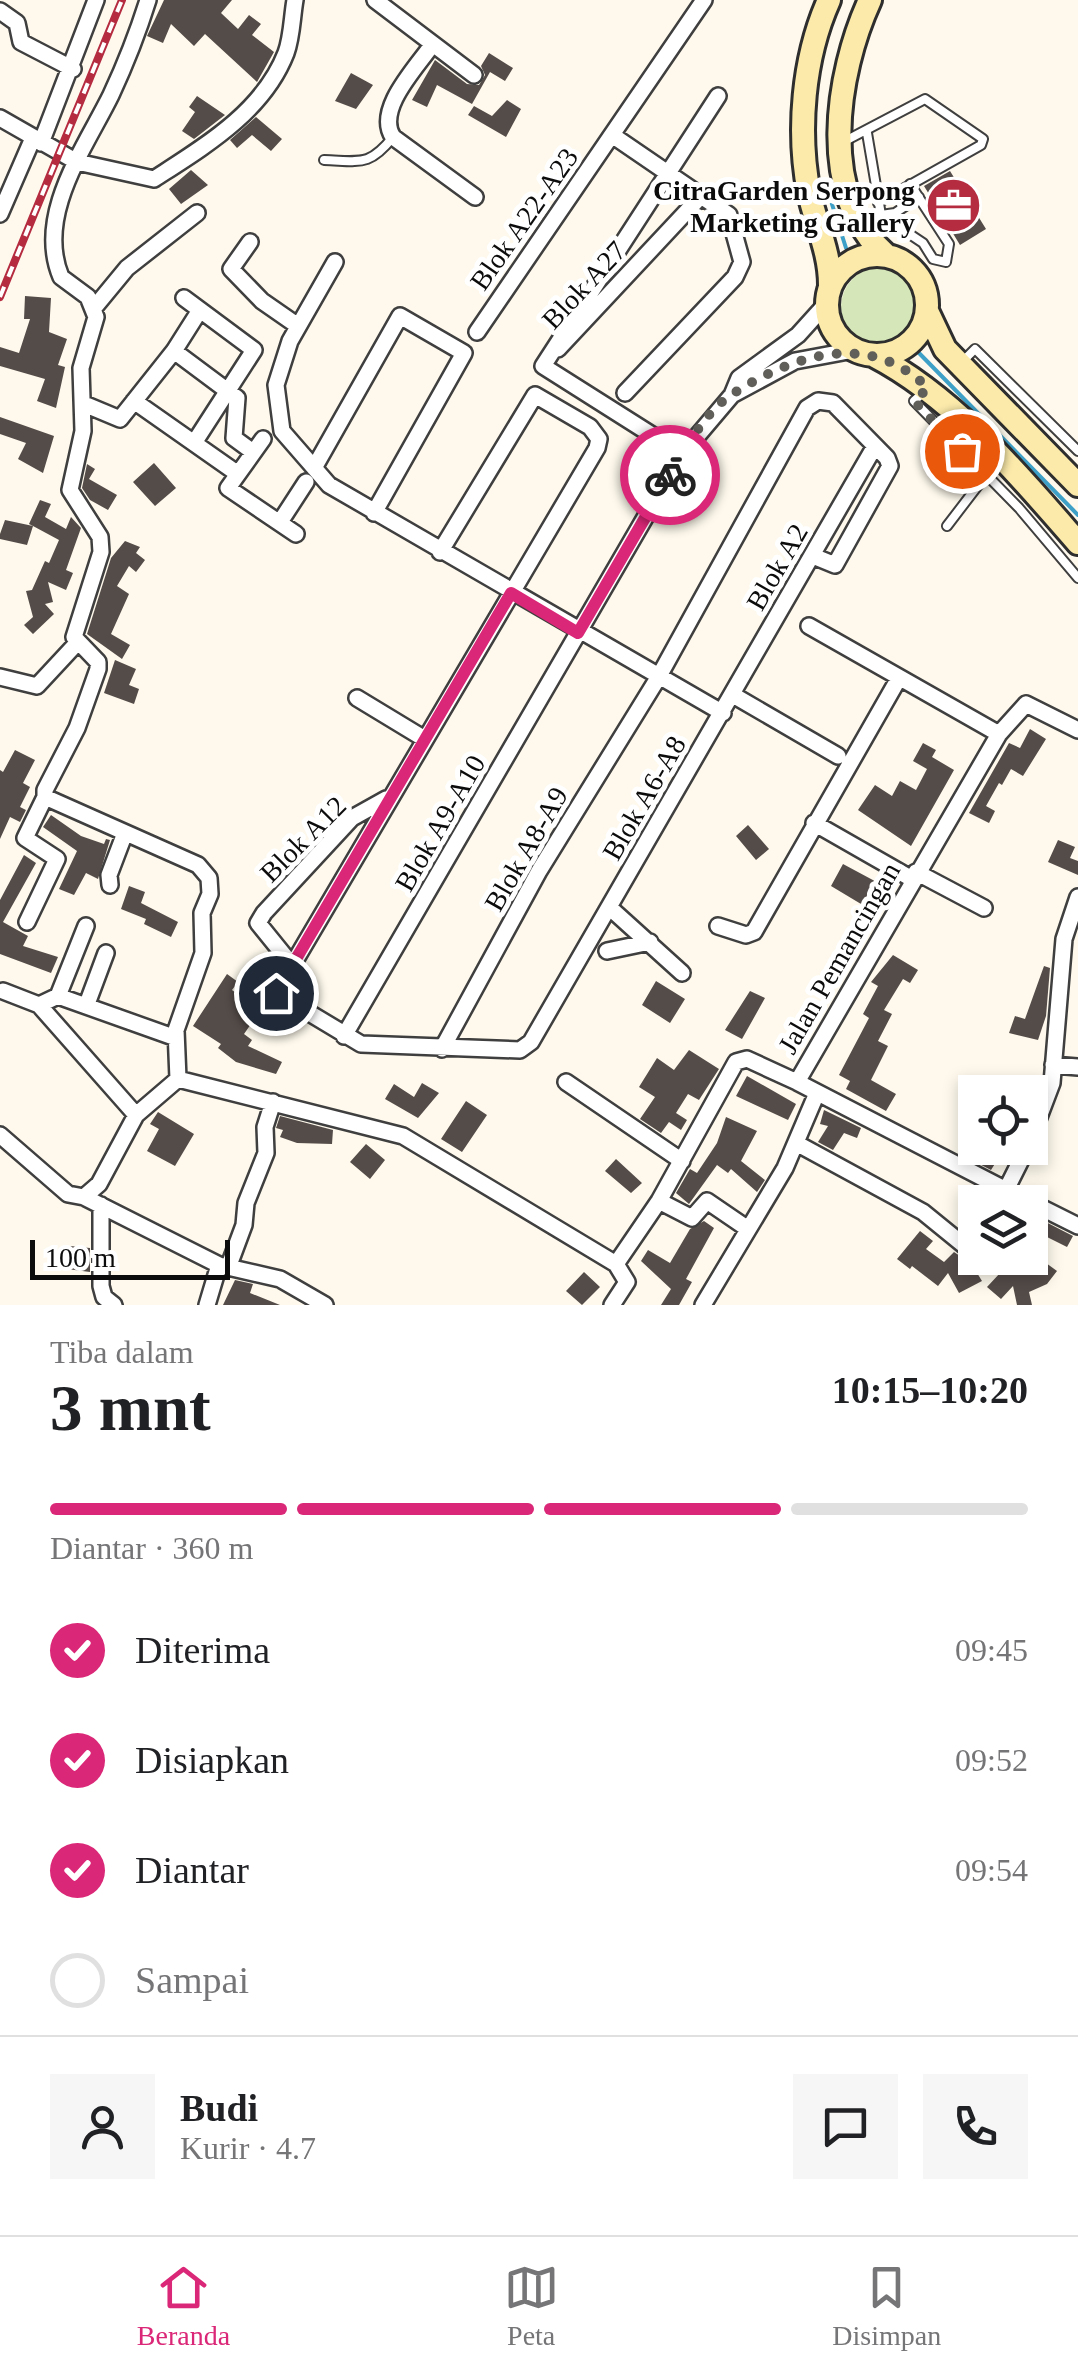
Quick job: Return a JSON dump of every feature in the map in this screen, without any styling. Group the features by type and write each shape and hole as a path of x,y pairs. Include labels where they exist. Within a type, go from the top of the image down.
{"street":[{"path":"0,214 73,69 96,0"},
{"path":"27,922 57,859 24,838 46,797 48,779 77,728 98,669 98,662 74,637 101,552 100,537 70,490 84,404 81,368 96,317 94,308 61,277 52,235 76,162 112,91 148,0"},
{"path":"0,118 76,162 154,179 222,135 272,82 288,50 295,0"},
{"path":"375,0 474,75"},
{"name":"Blok A22-A23","path":"476,332 704,0"},
{"path":"829,0 812,55 804,145 809,194 830,264 829,322 864,353 928,388 1038,497 1078,543"},
{"path":"776,362 892,353 908,344 921,329 927,311 926,292 918,275 904,262 886,255 861,230 846,186 841,143 848,62 870,0"},
{"path":"0,11 16,23 21,42 73,69"},
{"path":"432,45 385,119 392,137 475,198"},
{"path":"682,454 544,361 718,96"},
{"path":"612,135 729,215 742,262 735,277 625,393"},
{"name":"Blok A27","path":"544,361 702,196"},
{"path":"94,308 127,268 197,213"},
{"path":"250,242 232,268 262,301 298,326"},
{"path":"828,294 853,260 886,255"},
{"path":"336,262 279,366 282,431 310,475 723,714"},
{"name":"Blok A9-A10","path":"344,1036 682,454 732,395 739,378 776,362 828,294"},
{"path":"184,298 254,350 194,442"},
{"path":"84,404 120,419 174,352 200,310"},
{"path":"927,311 945,349 1074,469 1038,497"},
{"path":"280,522 400,316 464,353 374,512"},
{"path":"174,352 237,398 234,438 258,446 228,488 296,534"},
{"path":"440,552 535,395 590,427 599,439 597,448 276,993 361,1044 442,1049"},
{"path":"134,401 238,474"},
{"name":"Blok A8-A9","path":"442,1049 539,872 658,678 807,408 818,401 833,403 875,446"},
{"path":"813,556 835,564 890,466 875,446"},
{"name":"Blok A2","path":"723,714 875,446"},
{"path":"809,626 999,734"},
{"path":"0,677 37,686 76,643"},
{"path":"718,926 746,934 754,932 899,678"},
{"path":"733,696 838,756"},
{"path":"356,698 423,738"},
{"name":"Jalan Pemancingan","path":"616,1264 659,1201 736,1062 747,1059 797,1082 999,734 1026,704 1078,730"},
{"name":"Blok A6-A8","path":"442,1049 520,1050 531,1042 723,714"},
{"name":"Blok A12","path":"292,966 258,923 352,818 392,792"},
{"path":"46,797 198,865 210,878 210,894 202,913 202,953 176,1038 178,1079"},
{"path":"814,823 984,908"},
{"path":"110,885 109,875 125,833"},
{"path":"1048,1094 1064,939 1078,897"},
{"path":"609,907 682,973"},
{"path":"58,996 86,926"},
{"path":"606,951 650,942"},
{"path":"87,1004 106,953"},
{"path":"3,991 39,1005 136,1115"},
{"path":"39,1005 58,996 176,1038"},
{"path":"1054,1065 1078,1067"},
{"path":"84,1197 99,1184 136,1115 178,1079"},
{"path":"178,1079 403,1136 616,1264 627,1282 612,1305"},
{"path":"566,1082 682,1160"},
{"path":"797,1082 982,1185"},
{"path":"703,1305 796,1142 817,1093"},
{"path":"207,1305 244,1225 246,1204 266,1153 264,1127 273,1102"},
{"path":"0,1136 68,1194 84,1197 224,1266 280,1279 326,1305"},
{"path":"796,1142 958,1234"},
{"path":"659,1201 692,1218 707,1201 748,1230"},
{"path":"101,1206 101,1286 104,1298 114,1305"},
{"path":"1048,1214 1078,1226"}],"lane":[{"path":"841,143 867,134 925,100 982,139 981,144 878,203"},
{"path":"867,134 881,215 923,242 933,259 946,262 948,244 910,184"},
{"path":"324,160 366,161 376,157 392,137"},
{"path":"861,230 881,215 895,213 919,197"},
{"path":"928,388 914,401 1078,578"},
{"path":"946,526 986,476"}],"green space":[{"path":"881,267 896,270 909,279 918,292 918,322 909,335 896,344 881,347 866,344 853,335 844,322 841,307 844,292 853,279 866,270"}],"building":[{"path":"164,0 232,0 221,13 238,29 249,15 261,24 252,35 274,52 257,82 205,34 194,46 171,24 163,43 147,36"},
{"path":"489,53 513,68 505,81 490,72 472,104 437,85 427,107 412,100 435,60 467,84 479,85 485,75 481,66"},
{"path":"351,73 373,85 356,109 335,101"},
{"path":"197,96 225,115 194,139 182,131 195,112 189,107"},
{"path":"507,100 521,109 506,137 468,115 474,106 492,116"},
{"path":"256,117 282,139 271,151 252,135 237,148 230,140"},
{"path":"191,170 208,185 181,204 169,189"},
{"name":"CitraGarden Serpong Marketing Gallery","path":"950,171 986,229 960,245 924,186"},
{"path":"25,296 51,298 49,332 67,339 58,365 65,367 56,408 37,401 45,379 0,366 0,347 19,353 30,319 24,319"},
{"path":"0,417 54,436 43,473 18,459 26,443 0,434"},
{"path":"154,463 176,488 155,506 133,482"},
{"path":"87,464 95,469 89,479 117,495 108,510 90,500 82,488"},
{"path":"40,500 51,504 45,517 66,529 71,517 81,528 66,570 73,573 66,590 48,582 53,602 45,604 54,614 33,634 24,625 33,617 26,591 32,590 59,540 29,524"},
{"path":"5,520 33,526 27,545 0,539"},
{"path":"125,541 140,547 136,553 145,560 136,572 129,566 117,586 129,594 111,634 130,645 122,659 87,634 111,558"},
{"path":"115,660 136,669 129,685 139,689 134,704 104,693"},
{"path":"1030,729 1046,739 1023,776 1011,769 1002,785 999,783 986,806 995,811 989,823 969,813 1009,743 1020,748"},
{"path":"923,743 936,750 932,757 954,770 911,846 858,810 875,785 892,796 900,781 916,790 927,769 913,761"},
{"path":"15,750 35,760 23,783 30,787 20,807 26,810 20,822 10,817 0,839 0,770 3,772"},
{"path":"51,815 81,836 104,844 106,839 110,840 98,879 86,873 74,895 59,889 77,851 43,827"},
{"path":"748,825 769,849 756,860 736,836"},
{"path":"1058,840 1075,847 1070,858 1078,861 1078,875 1048,862"},
{"path":"24,855 36,863 3,922 28,936 23,946 58,957 51,973 0,954 0,900"},
{"path":"843,864 884,886 871,910 831,886"},
{"path":"129,886 145,892 141,903 178,922 171,937 144,924 146,919 121,909"},
{"path":"893,955 918,970 910,983 903,979 884,1010 892,1014 878,1041 888,1046 871,1080 896,1094 886,1111 846,1089 850,1081 839,1075 869,1018 863,1014 878,986 871,982"},
{"path":"1044,966 1050,968 1046,1016 1038,1040 1009,1033 1015,1016 1025,1019"},
{"path":"227,974 238,982 232,990 260,1011 244,1034 252,1040 248,1046 282,1062 276,1074 236,1062 218,1048 221,1044 193,1026"},
{"path":"656,981 685,999 670,1023 642,1005"},
{"path":"750,991 765,998 742,1039 725,1030"},
{"path":"689,1050 719,1069 699,1100 688,1094 676,1113 687,1120 681,1130 669,1122 661,1133 640,1119 655,1097 639,1087 657,1058 674,1070"},
{"path":"747,1076 796,1104 788,1120 736,1096"},
{"path":"422,1083 439,1093 418,1118 385,1099 394,1084 414,1097"},
{"path":"466,1101 487,1115 462,1152 441,1139"},
{"path":"824,1110 861,1128 857,1138 844,1133 833,1150 818,1142 828,1126 820,1124"},
{"path":"158,1112 194,1134 175,1166 147,1151 159,1129 150,1124"},
{"path":"280,1116 333,1130 332,1144 297,1143 280,1137 283,1130 276,1128"},
{"path":"726,1117 757,1131 741,1161 765,1180 757,1192 731,1169 728,1173 717,1165 689,1204 676,1193 690,1169 697,1173 717,1143"},
{"path":"366,1144 385,1160 370,1179 350,1162"},
{"path":"616,1159 642,1183 631,1193 605,1171"},
{"path":"704,1221 714,1228 686,1279 692,1282 679,1305 661,1305 671,1289 641,1261 648,1250 670,1263 690,1229"},
{"path":"1048,1223 1073,1236 1067,1247 1048,1238"},
{"path":"920,1231 933,1241 926,1249 944,1262 954,1252 958,1255 958,1275 978,1275 982,1281 959,1293 948,1273 938,1286 897,1259"},
{"path":"70,1246 90,1248 90,1272 67,1269"},
{"path":"1048,1264 1057,1271 1047,1284 1029,1292 1032,1305 1017,1305 1013,1286 1001,1299 987,1287 998,1275 1048,1275"},
{"path":"584,1272 600,1287 582,1305 566,1291"},
{"path":"235,1280 253,1284 250,1293 280,1305 223,1305"}],"waterway":[{"path":"830,198 846,248"},
{"path":"918,352 1078,515"}],"railway":[{"path":"0,297 122,0"}],"way so far":[{"path":"670,475 705,424 732,395 795,361 854,350 873,355 919,379 928,388 914,401 962,451"}],"place":[{"name":"CitraGarden Serpong Marketing Gallery","path":"954,206"}],"route":[{"path":"276,993 511,593 578,633 670,475"}]}
